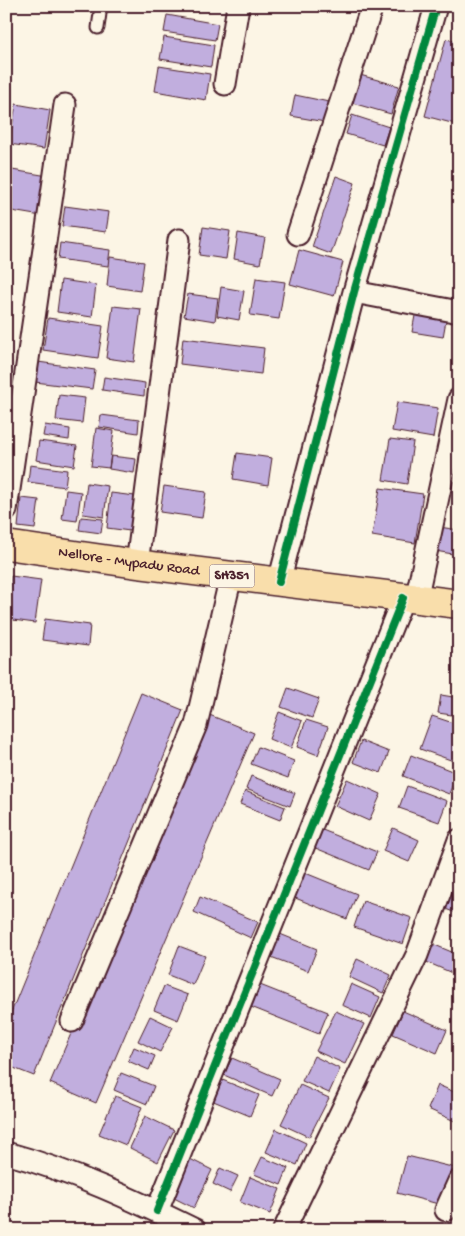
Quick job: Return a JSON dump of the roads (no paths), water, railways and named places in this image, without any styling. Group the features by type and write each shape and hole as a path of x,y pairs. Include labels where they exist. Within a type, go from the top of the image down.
{"main road":[{"name":"Nellore - Mypadu Road","path":"6,545 137,564 459,604"}],"street":[{"path":"225,84 238,6"},
{"path":"298,234 372,6"},
{"path":"279,582 354,292 436,6"},
{"path":"6,510 15,398 66,105"},
{"path":"137,564 179,240"},
{"path":"354,292 459,312"},
{"path":"157,1212 410,599 459,399"},
{"path":"72,1021 196,725 232,576"},
{"path":"284,1230 417,955 459,840"},
{"path":"6,1153 49,1166 121,1194 195,1230"},
{"path":"446,1210 459,1182"}],"lane":[{"path":"98,28 101,6"}]}
